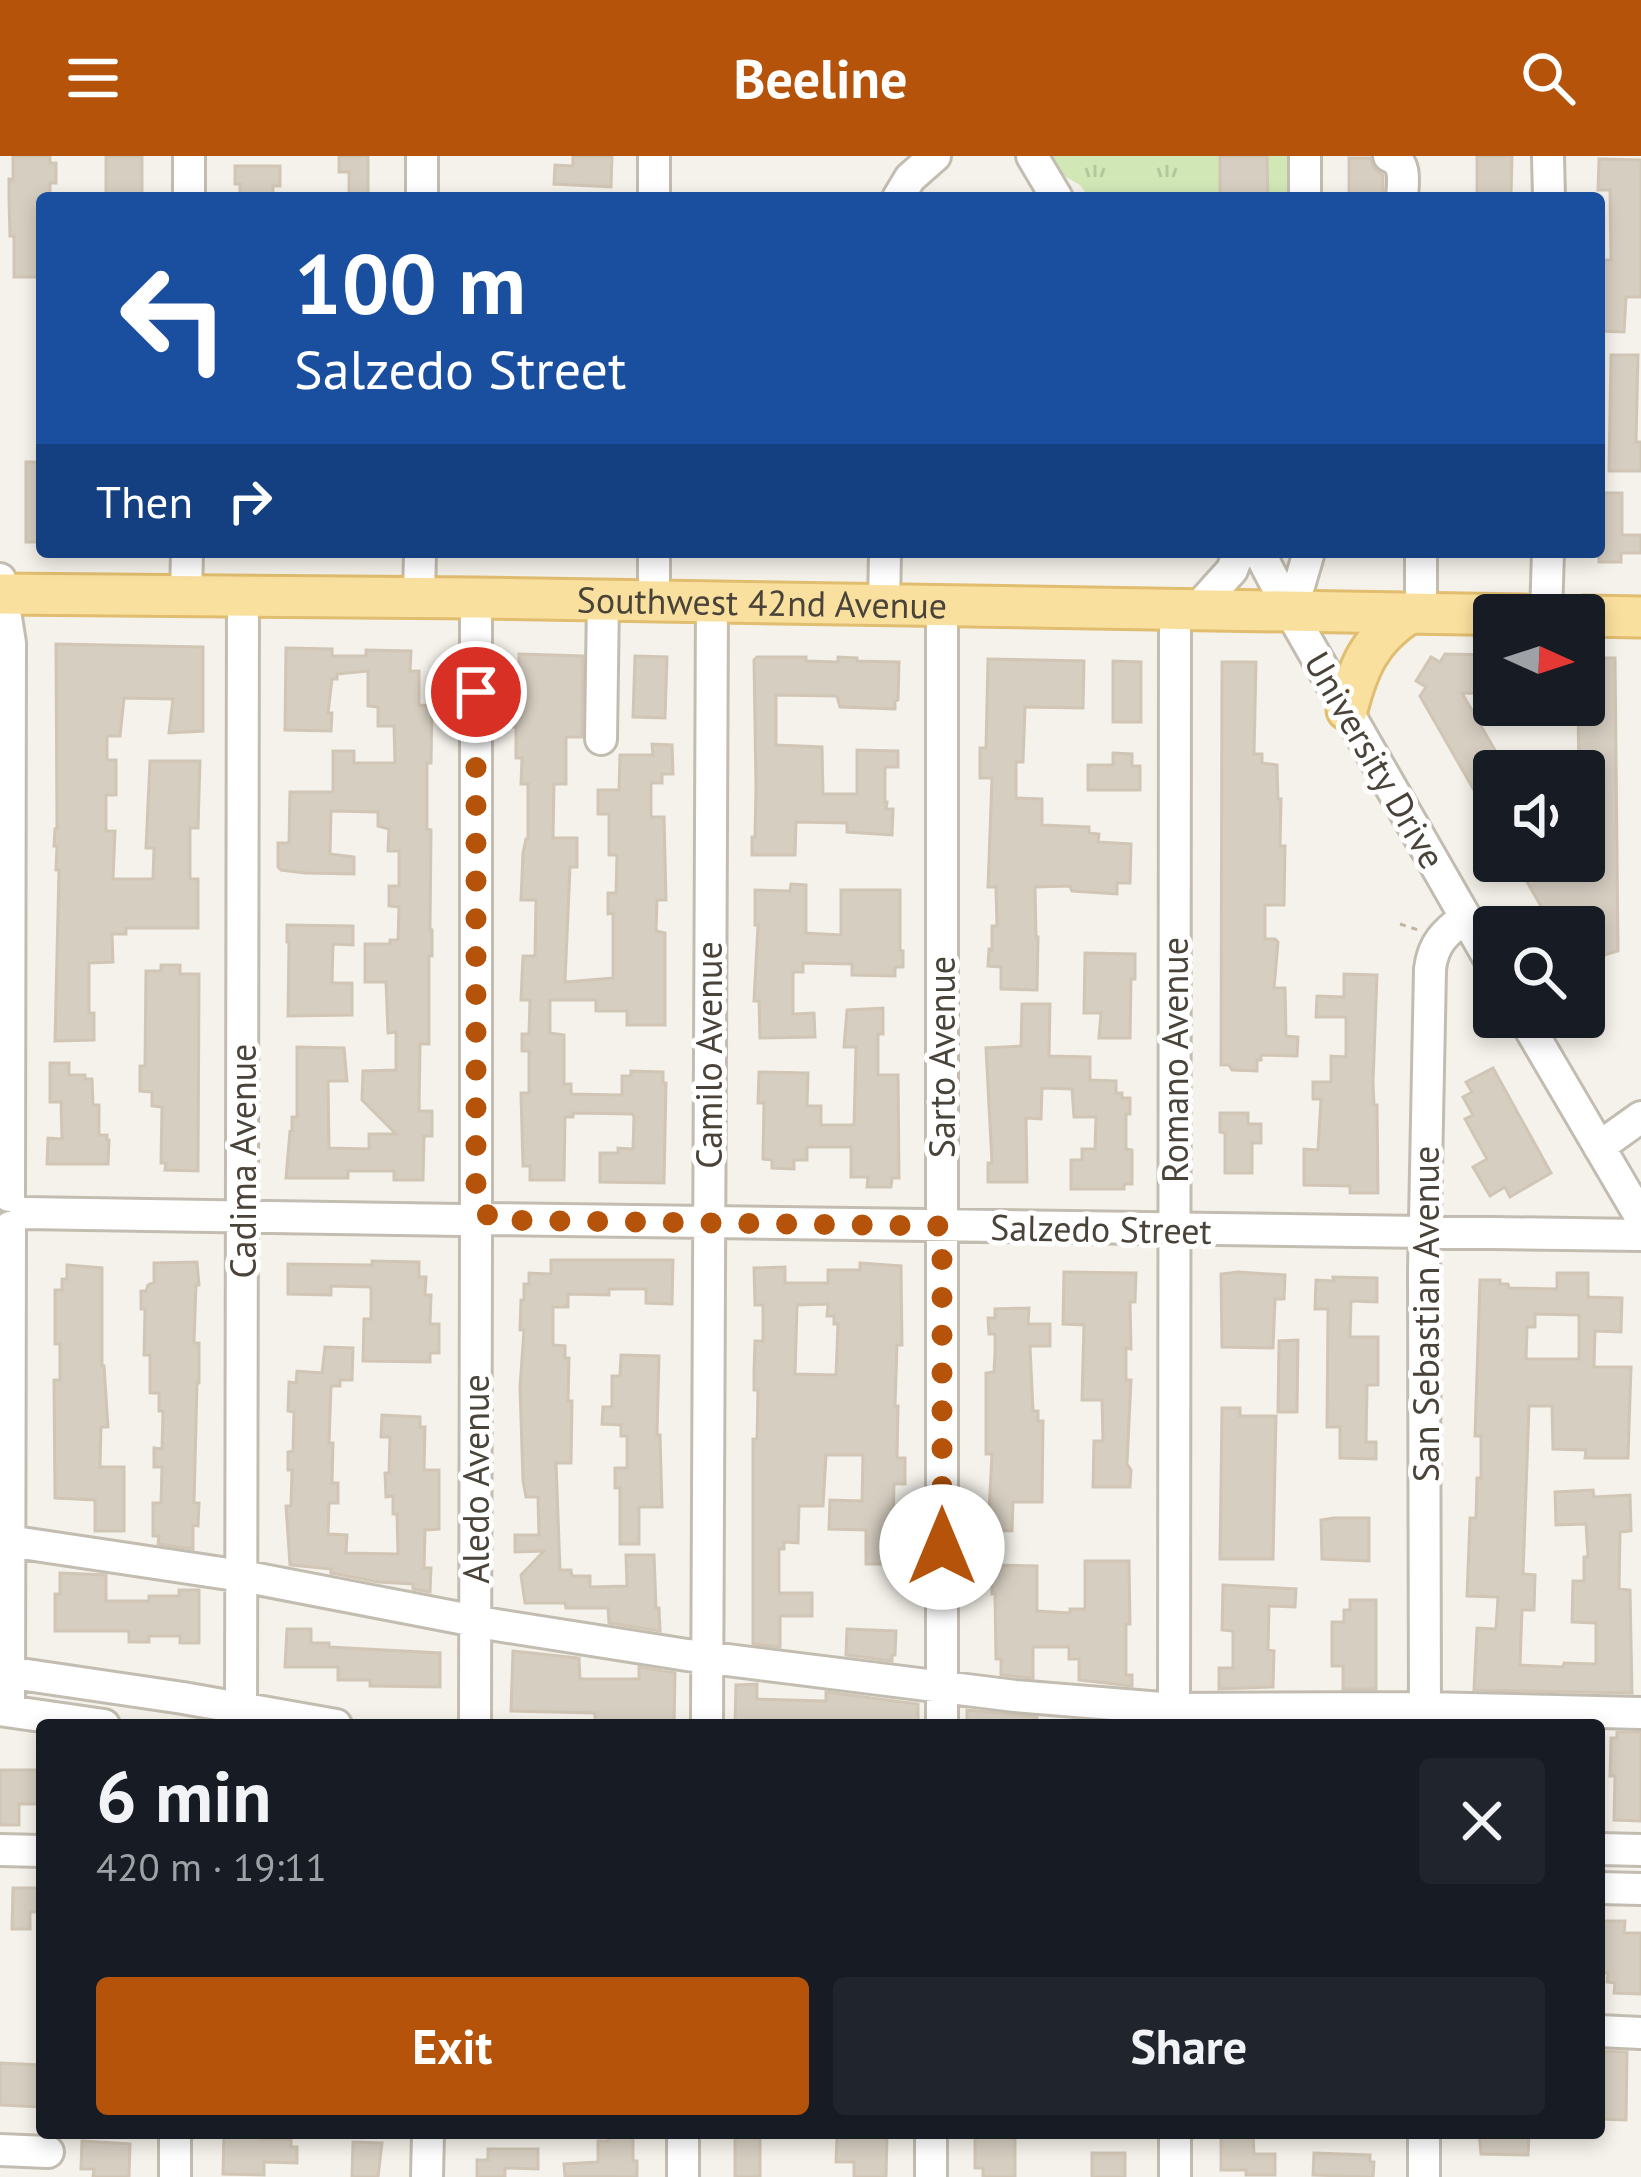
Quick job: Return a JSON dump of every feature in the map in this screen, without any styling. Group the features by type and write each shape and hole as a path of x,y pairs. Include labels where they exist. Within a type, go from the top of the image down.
{"main road":[{"name":"Southwest 42nd Avenue","path":"1,589 186,596 1473,615"},
{"path":"1347,710 1364,659 1384,632 1414,614"},
{"path":"1605,616 1641,617"}],"street":[{"path":"189,156 189,192"},
{"path":"422,156 422,192"},
{"path":"654,156 654,192"},
{"path":"902,192 935,156"},
{"path":"1032,156 1053,192"},
{"path":"1305,156 1305,192"},
{"path":"1389,156 1403,168 1402,192"},
{"path":"1548,156 1549,192"},
{"path":"186,596 187,558"},
{"path":"419,597 420,558"},
{"path":"654,558 654,601"},
{"path":"884,604 885,558"},
{"path":"1185,611 1232,570 1237,558"},
{"name":"University Drive","path":"1262,558 1473,931"},
{"path":"1291,613 1307,558"},
{"path":"1414,614 1420,558"},
{"path":"1547,594 1548,558"},
{"path":"1,589 10,643 4,1710 64,1719"},
{"name":"Cadima Avenue","path":"241,1717 243,596"},
{"name":"Aledo Avenue","path":"476,598 476,1719"},
{"path":"601,739 603,600"},
{"name":"Camilo Avenue","path":"707,1719 712,602"},
{"name":"Sarto Avenue","path":"942,606 942,1719"},
{"name":"Romano Avenue","path":"1174,1717 1174,1230 1185,611"},
{"name":"San Sebastian Avenue","path":"1425,1717 1425,1232 1432,953 1444,933 1465,917"},
{"path":"1535,1038 1641,1218"},
{"path":"1599,1147 1641,1117"},
{"name":"Salzedo Street","path":"9,1212 1641,1235"},
{"path":"8,1541 242,1576 476,1621 708,1658 942,1688 1062,1713 1174,1717 1641,1713"},
{"path":"5,1672 182,1712 241,1717"},
{"path":"1605,1849 1641,1850"},
{"path":"0,1850 36,1851"},
{"path":"1605,1888 1641,1889"},
{"path":"1605,2032 1641,2033"},
{"path":"175,2177 176,2139"},
{"path":"428,2139 428,2177"},
{"path":"683,2139 683,2177"},
{"path":"931,2139 931,2177"},
{"path":"1174,2139 1175,2177"},
{"path":"1424,2139 1424,2177"},
{"path":"0,2150 48,2152"}],"path":[{"path":"1400,924 1419,931"}],"green space":[{"path":"1046,156 1293,156 1293,192 1085,192 1057,172"}],"building":[{"path":"13,156 50,156 50,163 56,163 56,183 50,183 50,192 36,192 36,277 14,277 9,199 9,179 13,180"},
{"path":"106,156 142,156 142,192 106,192"},
{"path":"339,156 368,156 368,192 349,192 349,172 339,172"},
{"path":"573,156 612,156 611,187 554,184 555,165 573,166"},
{"path":"1220,156 1267,156 1268,192 1220,192"},
{"path":"1477,156 1512,156 1511,192 1477,192"},
{"path":"1349,158 1370,158 1383,175 1383,192 1349,192"},
{"path":"1599,159 1641,160 1641,297 1626,297 1624,332 1605,331 1610,190 1598,190"},
{"path":"235,166 280,166 280,186 273,186 273,192 240,192 240,184 235,184"},
{"path":"1611,355 1638,355 1636,442 1641,442 1641,471 1609,471"},
{"path":"26,462 36,462 36,542 26,542"},
{"path":"1605,493 1622,493 1622,535 1641,535 1641,553 1621,553 1621,562 1599,562 1605,558"},
{"path":"56,644 203,647 203,731 169,733 173,699 124,698 120,736 107,736 107,760 116,760 116,795 106,795 106,831 115,831 113,879 153,879 154,848 146,848 150,761 200,761 198,828 190,828 190,879 198,879 198,928 126,928 126,934 112,934 113,962 89,963 94,1040 55,1041"},
{"path":"286,648 332,649 332,656 366,656 366,650 411,651 410,671 419,671 419,705 432,706 427,829 431,830 432,956 429,1044 420,1044 419,1111 432,1111 432,1136 424,1136 423,1180 394,1180 394,1171 348,1171 348,1178 286,1178 292,1117 297,1117 297,1047 344,1048 347,1081 328,1081 329,1148 369,1149 369,1134 396,1134 362,1100 363,1071 396,1070 396,1032 388,1033 386,982 365,982 365,944 398,940 399,907 389,906 389,886 399,886 399,851 388,851 389,829 378,826 378,812 331,811 330,854 354,857 354,874 278,867 278,843 289,843 290,792 333,792 333,751 354,751 354,763 395,763 394,726 378,726 378,707 368,706 368,671 337,674 332,679 331,731 285,730"},
{"path":"519,654 583,656 582,737 566,737 566,784 554,784 553,838 577,838 577,867 570,867 565,982 613,978 613,913 608,914 608,893 616,893 617,855 609,855 609,814 598,814 598,790 619,790 620,755 653,755 652,744 672,745 673,774 662,774 662,783 651,783 651,817 664,817 666,900 657,900 656,931 665,933 665,1025 627,1025 627,1011 596,1011 596,1000 550,1000 550,1033 564,1035 564,1084 571,1084 571,1094 622,1095 622,1076 631,1076 631,1071 663,1072 664,1183 600,1182 600,1153 633,1149 632,1114 573,1113 565,1117 564,1180 530,1180 530,1166 523,1166 521,1093 529,1093 529,1051 522,1051 522,1034 529,1034 530,1000 521,1000 523,956 535,956 536,900 521,900 528,784 521,784 522,758 516,758 513,727"},
{"path":"1445,654 1473,655 1473,693 1462,693 1473,712 1473,726 1481,726 1495,750 1473,750 1473,788 1420,696 1426,687 1416,681 1431,657 1440,662"},
{"path":"635,656 667,657 665,718 633,717"},
{"path":"757,657 899,662 895,709 840,707 837,696 776,695 776,745 822,747 823,794 857,794 857,750 898,751 898,767 885,767 886,809 893,809 892,835 847,832 847,823 796,822 795,855 752,855"},
{"path":"1605,658 1615,658 1618,951 1605,955 1605,906 1541,906 1527,882 1605,882 1605,750 1579,750 1578,726 1605,726"},
{"path":"988,659 1084,661 1083,708 1025,707 1016,798 1042,799 1042,825 1089,827 1089,833 1099,834 1098,842 1131,844 1130,883 1117,883 1117,894 1072,891 1070,886 1035,887 1037,990 1001,989 1001,967 988,966 992,926 997,926 996,887 988,887 992,778 980,778 980,748 986,748"},
{"path":"1113,661 1141,662 1141,722 1113,722"},
{"path":"1222,662 1256,662 1254,754 1262,754 1262,763 1277,765 1281,799 1284,905 1265,905 1265,939 1278,942 1274,988 1285,988 1286,1036 1298,1037 1297,1056 1261,1055 1257,1071 1221,1065"},
{"path":"1113,753 1132,754 1132,766 1140,766 1140,790 1088,790 1088,765 1113,765"},
{"path":"791,884 806,885 806,933 841,935 841,890 900,890 903,967 895,967 895,976 852,975 852,964 803,963 803,972 793,972 793,1014 814,1013 815,1037 760,1038 759,1001 754,1001 755,890 790,891"},
{"path":"287,925 353,926 353,945 333,944 332,983 352,983 352,1015 288,1016"},
{"path":"1085,953 1135,954 1130,1038 1099,1038 1101,1013 1084,1013"},
{"path":"161,965 180,965 180,974 199,974 198,1171 165,1170 166,1163 161,1163 162,1107 152,1106 152,1092 140,1091 140,1066 145,1066 146,971 161,971"},
{"path":"1344,974 1377,975 1373,1082 1378,1193 1350,1193 1350,1186 1304,1185 1304,1149 1318,1150 1321,1099 1313,1099 1313,1082 1331,1082 1331,1056 1346,1057 1346,1017 1316,1017 1317,996 1344,997"},
{"path":"1022,1004 1050,1004 1049,1056 1090,1057 1090,1080 1116,1081 1116,1093 1130,1098 1126,1149 1132,1150 1132,1184 1124,1184 1124,1189 1071,1189 1071,1160 1082,1160 1082,1149 1095,1149 1096,1117 1074,1117 1072,1089 1042,1088 1041,1119 1026,1118 1027,1182 988,1182 988,1163 992,1163 986,1048 1021,1046"},
{"path":"883,1008 878,1075 898,1075 899,1178 892,1178 891,1187 867,1187 868,1177 851,1177 851,1147 807,1147 807,1160 794,1160 794,1169 772,1168 772,1160 763,1159 759,1072 808,1073 807,1106 821,1106 821,1125 854,1125 856,1047 844,1047 847,1010"},
{"path":"50,1063 69,1063 69,1075 92,1079 93,1105 99,1105 99,1135 109,1140 108,1164 47,1164 48,1138 62,1139 61,1102 50,1102"},
{"path":"1493,1068 1551,1173 1510,1197 1505,1187 1490,1196 1473,1167 1487,1159 1465,1119 1473,1115 1463,1097 1472,1092 1466,1082"},
{"path":"1220,1113 1248,1113 1248,1124 1261,1124 1261,1143 1252,1143 1252,1173 1225,1173"},
{"path":"551,1260 673,1260 672,1304 646,1303 646,1289 609,1289 609,1295 568,1294 568,1307 553,1307 553,1345 565,1346 568,1401 572,1401 571,1463 556,1463 560,1570 590,1576 590,1587 627,1586 626,1555 654,1555 660,1631 609,1623 608,1608 525,1603 521,1575 544,1551 515,1552 515,1535 539,1535 538,1497 526,1497 523,1481 521,1300 529,1273 551,1274"},
{"path":"372,1261 419,1262 419,1277 426,1277 425,1295 431,1295 430,1324 439,1324 439,1353 430,1353 430,1362 363,1361 371,1287 331,1286 331,1295 288,1294 288,1264 372,1265"},
{"path":"197,1262 194,1503 199,1503 193,1549 158,1544 159,1536 153,1536 153,1503 161,1503 162,1467 154,1467 154,1448 162,1449 163,1411 159,1411 159,1393 150,1393 141,1291 154,1282 154,1263"},
{"path":"860,1263 901,1266 902,1345 897,1345 895,1406 897,1458 905,1458 905,1484 894,1484 893,1526 896,1542 900,1542 899,1564 866,1564 866,1530 829,1529 830,1500 862,1501 863,1455 826,1455 823,1506 799,1506 798,1543 784,1542 784,1549 779,1549 779,1593 812,1593 812,1616 780,1616 780,1647 753,1644 755,1341 763,1341 763,1305 755,1305 754,1268 785,1267 785,1283 828,1283 828,1270 860,1270","holes":["828,1304 827,1316 834,1316 838,1324 836,1375 795,1374 797,1305"]},
{"path":"67,1265 102,1268 102,1366 108,1427 101,1427 100,1467 124,1467 124,1531 95,1531 95,1500 55,1498 54,1380 60,1380 60,1344 55,1344 55,1290 62,1290"},
{"path":"1064,1272 1136,1273 1135,1302 1130,1302 1131,1349 1126,1348 1126,1380 1131,1380 1130,1487 1093,1487 1094,1441 1103,1441 1102,1400 1082,1400 1084,1325 1063,1324"},
{"path":"1557,1273 1588,1273 1588,1297 1622,1298 1621,1332 1595,1331 1594,1367 1631,1367 1628,1458 1585,1458 1586,1450 1553,1449 1552,1406 1529,1406 1523,1574 1535,1575 1534,1610 1522,1610 1520,1665 1596,1664 1596,1623 1572,1622 1573,1581 1584,1581 1584,1557 1588,1557 1586,1524 1556,1525 1555,1492 1630,1495 1631,1531 1620,1532 1619,1589 1630,1590 1632,1693 1474,1690 1477,1628 1496,1629 1498,1597 1467,1596 1470,1518 1476,1518 1477,1478 1481,1478 1481,1436 1475,1436 1480,1280 1500,1280 1509,1288 1557,1289","holes":["1535,1314 1579,1315 1579,1359 1526,1359 1527,1327 1535,1327"]},
{"path":"1221,1274 1285,1275 1284,1299 1275,1299 1273,1348 1222,1347"},
{"path":"1333,1277 1377,1278 1377,1302 1351,1301 1350,1337 1378,1337 1378,1385 1367,1385 1366,1442 1376,1442 1376,1459 1340,1458 1340,1427 1327,1427 1328,1309 1315,1309 1316,1280 1334,1281"},
{"path":"1029,1308 1028,1324 1050,1324 1050,1346 1030,1346 1033,1411 1043,1421 1042,1502 1013,1502 1012,1531 988,1530 992,1454 986,1454 986,1373 994,1372 995,1334 989,1334 988,1318 995,1318 995,1309"},
{"path":"1298,1340 1297,1412 1278,1412 1279,1341"},
{"path":"325,1347 353,1348 352,1380 331,1386 329,1443 333,1443 332,1483 338,1483 338,1503 329,1503 328,1534 347,1535 346,1553 398,1554 397,1514 393,1514 393,1496 386,1497 390,1437 381,1437 382,1415 420,1417 420,1427 425,1427 424,1470 439,1470 439,1529 425,1530 424,1568 431,1568 430,1592 413,1589 413,1584 290,1565 286,1506 291,1506 288,1452 293,1451 294,1412 288,1411 289,1382 296,1383 297,1371 322,1373"},
{"path":"621,1355 659,1356 662,1507 639,1507 639,1544 620,1544 620,1488 615,1488 615,1468 627,1468 627,1436 621,1436 621,1425 602,1424 603,1407 612,1407 612,1376 620,1376"},
{"path":"1222,1408 1240,1408 1240,1416 1276,1416 1273,1559 1220,1559"},
{"path":"1369,1518 1369,1561 1322,1559 1321,1520"},
{"path":"1085,1561 1129,1561 1126,1675 1132,1675 1132,1686 1079,1680 1079,1659 1069,1659 1069,1647 1033,1647 1033,1678 1001,1675 1001,1659 996,1659 995,1594 987,1583 987,1565 1037,1566 1037,1611 1070,1613 1070,1609 1085,1609"},
{"path":"60,1573 106,1575 106,1601 149,1601 149,1596 199,1590 199,1643 180,1643 180,1636 149,1636 149,1642 129,1642 129,1631 55,1631"},
{"path":"1223,1585 1296,1589 1295,1607 1269,1606 1273,1687 1219,1689 1219,1668 1233,1668 1233,1631 1222,1630"},
{"path":"1350,1600 1376,1600 1376,1689 1343,1689 1343,1666 1332,1666 1332,1622 1344,1622"},
{"path":"287,1629 311,1629 311,1643 329,1643 329,1647 440,1653 440,1687 370,1686 370,1680 338,1680 338,1667 285,1667"},
{"path":"847,1629 896,1631 892,1661 846,1655"},
{"path":"513,1651 579,1658 580,1679 639,1679 639,1667 675,1673 674,1719 595,1719 595,1713 511,1711"},
{"path":"757,1684 757,1699 826,1701 826,1692 918,1704 918,1719 735,1719 736,1685"},
{"path":"967,1710 1037,1717 1037,1719 967,1719"},
{"path":"1617,1732 1641,1732 1641,1821 1614,1820 1611,1738 1617,1738"},
{"path":"0,1770 36,1770 36,1804 19,1804 19,1825 0,1825"},
{"path":"13,1888 36,1888 30,1929 12,1929"},
{"path":"1605,1921 1625,1921 1624,1933 1641,1933 1641,1994 1614,1993 1615,1983 1607,1982"},
{"path":"1605,2051 1627,2052 1626,2120 1605,2119"},
{"path":"0,2063 36,2065 36,2107 0,2105"},
{"path":"224,2139 291,2139 291,2147 297,2147 297,2163 264,2162 264,2175 223,2174"},
{"path":"633,2139 637,2177 565,2176 564,2164 598,2162 598,2141"},
{"path":"735,2139 760,2139 760,2177 735,2177"},
{"path":"837,2139 887,2139 886,2177 854,2177 854,2162 836,2162"},
{"path":"975,2139 1015,2139 1015,2177 983,2177 983,2168 975,2168"},
{"path":"1221,2139 1253,2139 1254,2154 1275,2154 1275,2175 1221,2170"},
{"path":"1480,2139 1529,2139 1528,2155 1481,2154"},
{"path":"82,2141 130,2144 129,2177 93,2177 94,2169 81,2169"},
{"path":"353,2142 382,2143 378,2177 352,2177"},
{"path":"488,2149 538,2149 538,2169 505,2168 505,2177 477,2177 477,2160 488,2160"},
{"path":"1092,2153 1125,2153 1125,2177 1092,2177"},
{"path":"1314,2153 1370,2155 1373,2177 1313,2175"}],"route":[{"path":"476,692 476,1205 484,1208 490,1220 942,1226 942,1547"}]}
